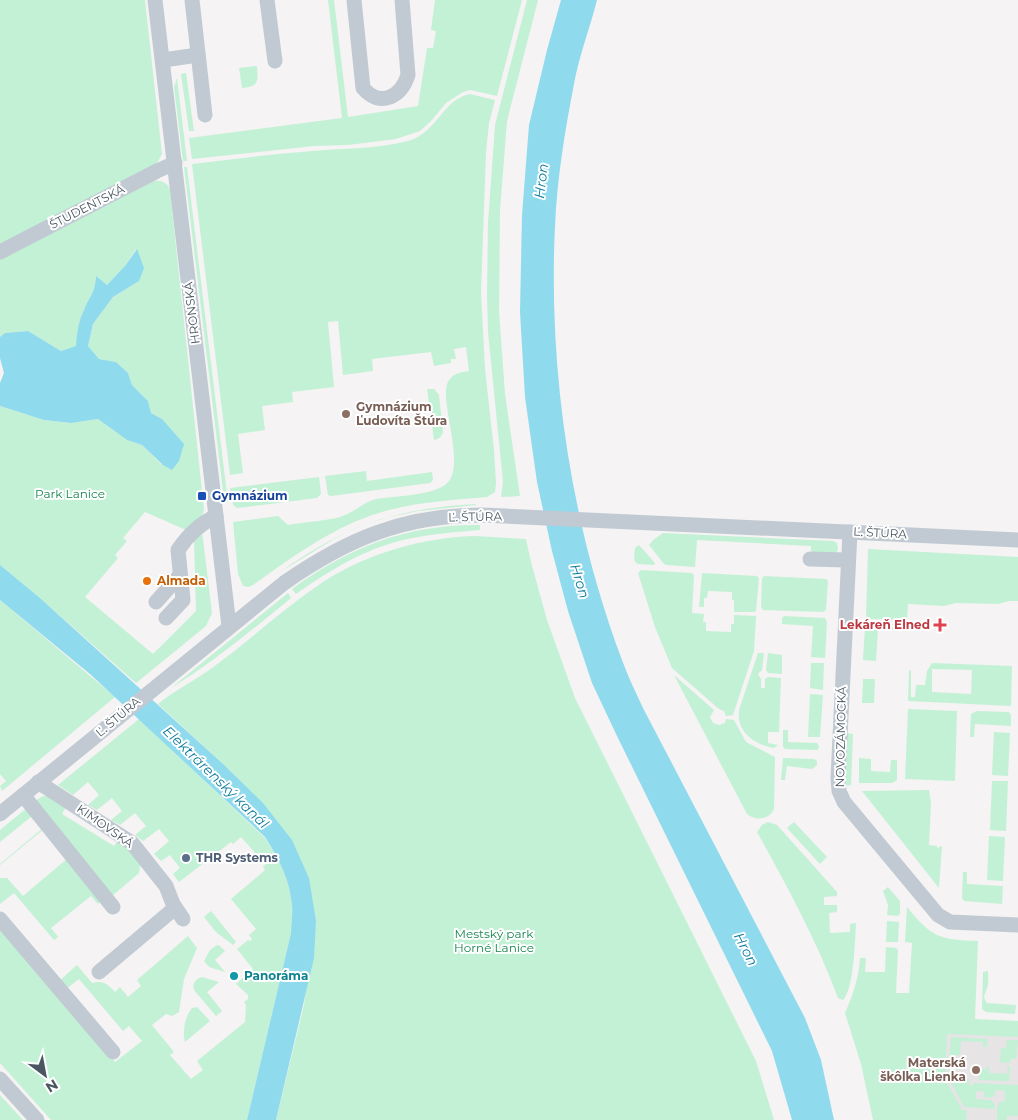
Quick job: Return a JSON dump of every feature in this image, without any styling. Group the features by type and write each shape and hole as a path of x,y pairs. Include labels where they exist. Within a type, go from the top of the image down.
{"street":[{"name":"HRONSKÁ","path":"155,0 229,626"},
{"path":"192,0 205,115"},
{"path":"267,0 275,61"},
{"path":"354,0 364,88 370,96 380,98 394,96 404,86 408,75 402,0"},
{"path":"162,60 198,55"},
{"name":"ŠTUDENTSKÁ","path":"0,252 175,163"},
{"name":"Ľ. ŠTÚRA","path":"0,814 284,583 347,544 370,534 400,525 437,518 470,515 1018,540"},
{"path":"166,618 183,600 178,550 195,529 205,521 216,516"},
{"name":"NOVOZÁMOCKÁ","path":"850,532 838,778 841,797 938,915 950,922 1018,925"},
{"path":"810,559 848,560"},
{"path":"156,602 180,574"},
{"name":"KIMOVSKÁ","path":"38,782 132,843 166,886 179,913 99,972"},
{"path":"23,795 114,907"},
{"path":"0,919 113,1052"},
{"path":"0,1079 37,1120"}],"shaded area":[{"name":"Materská škôlka Lienka","path":"935,1024 1018,1029 1018,1120 932,1120"}],"green space":[{"path":"0,0 145,0 162,154 157,163 0,246"},
{"path":"328,0 334,0 348,117 418,106 427,48 433,48 436,31 431,30 435,0 522,0 497,96 470,90 463,92 446,103 420,131 396,139 192,159 189,138 342,118"},
{"path":"527,0 538,0 507,121 500,210 499,311 505,394 520,496 501,497 503,482 488,332 488,223 495,125"},
{"path":"257,66 256,82 252,86 242,88 239,68"},
{"path":"186,73 194,131 189,131 181,74"},
{"path":"177,78 187,161 183,161 174,87"},
{"path":"470,94 495,100 489,123 486,152 481,292 485,369 494,450 495,492 487,497 408,506 364,518 315,543 253,585 243,586 238,574 233,522 278,516 288,525 333,519 349,513 372,500 435,490 449,481 453,471 454,458 446,388 453,376 469,371 466,347 454,349 456,359 451,359 451,363 434,366 431,352 372,359 373,371 343,375 338,321 328,322 334,387 292,392 293,402 262,406 265,430 238,434 243,473 230,475 192,164 325,150 373,147 408,141 426,131 453,102"},
{"path":"184,167 187,167 228,502 226,503 224,499"},
{"name":"Park Lanice","path":"151,181 163,182 170,190 204,510 202,516 186,530 145,512 123,538 127,541 115,555 118,558 85,597 153,654 196,611 194,539 202,531 212,613 206,626 136,683 0,565 0,406 44,420 71,423 98,419 127,440 142,445 162,465 162,419 151,413 148,401 132,385 128,373 116,362 99,359 88,346 93,324 113,297 139,281 136,249 125,266 107,285 96,277 93,291 79,323 77,346 61,351 28,331 5,333 0,337 0,259"},
{"path":"427,389 434,389 439,395 443,432 440,437 434,440"},
{"path":"366,471 367,481 432,472 433,480 430,483 328,495 325,476"},
{"path":"319,477 321,494 317,498 237,508 233,505 230,488"},
{"path":"476,504 418,511 389,517 421,510 447,506"},
{"path":"480,525 480,530 424,536 383,546 341,565 296,594 292,589 335,561 380,541 428,529"},
{"path":"663,533 833,541 837,543 838,549 836,553 813,553 811,546 697,540 695,567 667,565 664,564 649,545"},
{"name":"Mestský park Horné Lanice","path":"474,536 526,539 547,620 575,698 756,1061 774,1120 276,1120 304,1005 316,921 222,763 158,704 212,668 294,603 340,572 377,555 396,549 434,540"},
{"path":"331,541 280,572 327,543"},
{"path":"639,545 655,563 654,565 638,564 635,562 635,548"},
{"path":"868,549 1018,557 1018,601 998,604 956,603 944,606 908,604 907,620 866,619"},
{"path":"641,570 692,573 694,575 692,613 704,614 703,622 706,622 706,631 731,632 731,624 734,624 734,615 756,616 754,651 733,715 726,716 724,711 719,709 672,668 655,627 638,573"},
{"path":"702,573 757,576 759,578 756,611 734,612 732,592 708,591 707,598 704,598 704,607 699,607"},
{"path":"764,576 826,579 828,581 826,610 823,612 763,610 761,607 762,579"},
{"path":"288,593 291,598 262,622 218,656 171,688"},
{"path":"0,600 115,697 2,791 0,786 6,781 0,774"},
{"path":"784,616 825,618 827,622 825,658 811,657 813,626 782,624"},
{"path":"865,627 907,628 907,630 878,629 876,661 863,660"},
{"path":"758,653 764,653 762,670 758,674 761,679 761,688 765,688 765,679 768,677 781,678 779,732 768,732 768,743 778,745 774,748 760,744 748,736 739,718 739,710"},
{"path":"768,653 782,655 782,674 768,673 766,670"},
{"path":"811,663 824,663 823,690 810,688"},
{"path":"932,663 1012,666 1011,706 908,701 909,670 911,671 911,697 915,697 916,685 925,685 927,671","holes":["932,669 972,670 971,694 932,692"]},
{"path":"674,675 714,710 710,717 713,723 719,725 725,723 726,719 734,720 746,742 775,757 774,809 772,813 762,818 754,818 747,814"},
{"path":"863,679 875,679 874,703 862,703"},
{"path":"810,694 823,695 820,737 808,737"},
{"path":"908,709 957,711 955,781 905,779"},
{"path":"977,711 1009,712 1011,715 1011,726 975,724 974,737 970,737 971,714"},
{"path":"139,719 265,838 279,862 289,887 292,909 291,933 247,1120 51,1120 0,1063 0,927 115,1062 142,1041 129,1026 123,1031 79,979 65,990 58,982 77,965 92,983 105,983 115,992 120,987 128,997 141,986 137,980 188,936 197,948 184,979 179,1012 172,1016 166,1014 152,1025 174,1052 170,1055 191,1079 203,1070 197,1061 245,1022 246,1005 244,1002 248,999 248,995 236,984 253,969 237,949 252,939 249,935 256,929 231,899 265,870 263,867 267,863 241,837 233,844 231,842 179,882 173,874 180,868 170,855 161,861 154,854 169,841 159,829 143,841 135,835 146,826 135,813 120,825 111,820 122,811 112,798 97,810 88,805 99,795 88,782 73,795 58,785"},
{"path":"783,730 788,730 788,742 817,743 819,746 818,750 785,749 783,747"},
{"path":"994,732 1010,733 1008,776 992,775"},
{"path":"847,733 853,734 851,785 844,786"},
{"path":"783,758 814,759 817,761 817,765 812,769 787,766 785,780 781,780"},
{"path":"859,758 871,759 871,771 890,772 891,760 897,760 897,780 892,783 859,783"},
{"path":"992,781 1008,781 1006,831 990,830"},
{"path":"929,790 931,803 929,845 937,846 937,848 942,846 939,888 862,791"},
{"path":"43,796 47,796 66,807 62,814 114,846 119,839 141,861 139,873 112,896 35,801"},
{"path":"28,807 45,828 0,865 43,828 32,816 0,842 0,830"},
{"path":"768,822 777,825 837,892 837,896 824,897 824,905 837,905 837,912 829,913 830,933 850,932 850,924 856,923 852,975 850,986 843,1000 838,998 811,934 757,832 762,825"},
{"path":"794,822 827,857 820,864 787,828"},
{"path":"989,836 1005,837 1003,881 987,880"},
{"path":"68,858 102,900 98,904 91,896 51,928 58,937 54,940 14,893 0,904 0,878 7,878 23,896"},
{"path":"963,872 967,872 967,884 1003,886 1002,904 964,901 962,898"},
{"path":"888,887 900,901 900,914 898,916 887,915 888,905 883,891"},
{"path":"907,907 923,925 937,935 945,938 978,941 975,1019 1018,1021 1018,1037 947,1034 945,1079 962,1110 967,1110 966,1120 873,1120 861,1064 845,1013 855,986 860,958 866,958 865,972 885,972 886,947 898,950 896,993 909,993 912,943 905,942"},
{"path":"211,911 236,942 233,945 216,932 204,917"},
{"path":"887,921 899,922 898,942 886,942"},
{"path":"217,945 225,951 215,960 225,972 209,967 204,961 210,950"},
{"path":"988,971 988,984 984,995 985,1001 987,1003 1016,1005 1015,1014 986,1012 982,1009 983,972"},
{"path":"202,977 219,982 207,992 222,1011 216,1016 194,990 195,982"},
{"path":"197,1007 210,1021 185,1042 186,1020 192,1008"},
{"path":"951,1037 987,1039 987,1047 983,1047 983,1042 961,1041 960,1055 954,1055 954,1060 949,1060"},
{"path":"1007,1040 1018,1040 1016,1059 1011,1058 1010,1063 1000,1062 1001,1048 1006,1048"},
{"path":"949,1064 954,1064 953,1078 969,1079 969,1085 974,1085 974,1083 1018,1085 1018,1116 1007,1116 1007,1120 997,1120 997,1106 1001,1101 1005,1101 1005,1091 995,1090 995,1094 991,1098 984,1097 984,1092 976,1091 976,1099 991,1100 995,1105 994,1109 964,1107 949,1079"},
{"path":"989,1066 989,1073 1007,1074 1008,1066 1010,1066 1009,1081 979,1080 980,1069 985,1069"},
{"path":"0,1095 23,1120 0,1120"}],"water":[{"name":"Hron","path":"561,0 597,0 576,74 565,137 556,208 554,281 555,336 567,447 589,556 604,609 635,691 805,1018 821,1060 834,1120 792,1120 772,1051 592,683 568,611 552,551 537,482 525,397 520,312 522,215 529,125"},
{"path":"137,249 144,268 139,281 113,297 93,324 88,346 99,359 116,362 128,373 132,385 148,401 151,413 162,419 184,444 179,461 172,470 163,465 142,445 127,440 98,419 71,423 44,420 0,406 0,383 4,373 0,358 0,337 5,333 28,331 61,351 76,346 79,323 93,291 96,276 107,285 125,266"},
{"name":"Elektrárenský kanál","path":"0,565 40,598 222,763 263,803 292,840 309,878 316,921 314,958 276,1120 247,1120 291,933 291,896 279,862 265,837 90,674 0,600"}],"place":[{"name":"Gymnázium Ľudovíta Štúra","path":"346,414"},
{"name":"Gymnázium","path":"202,496"},
{"name":"Almada","path":"147,581"},
{"name":"Lekáreň Elned","path":"940,625"},
{"name":"THR Systems","path":"186,858"},
{"name":"Panoráma","path":"234,976"},
{"name":"Materská škôlka Lienka","path":"976,1070"}]}
